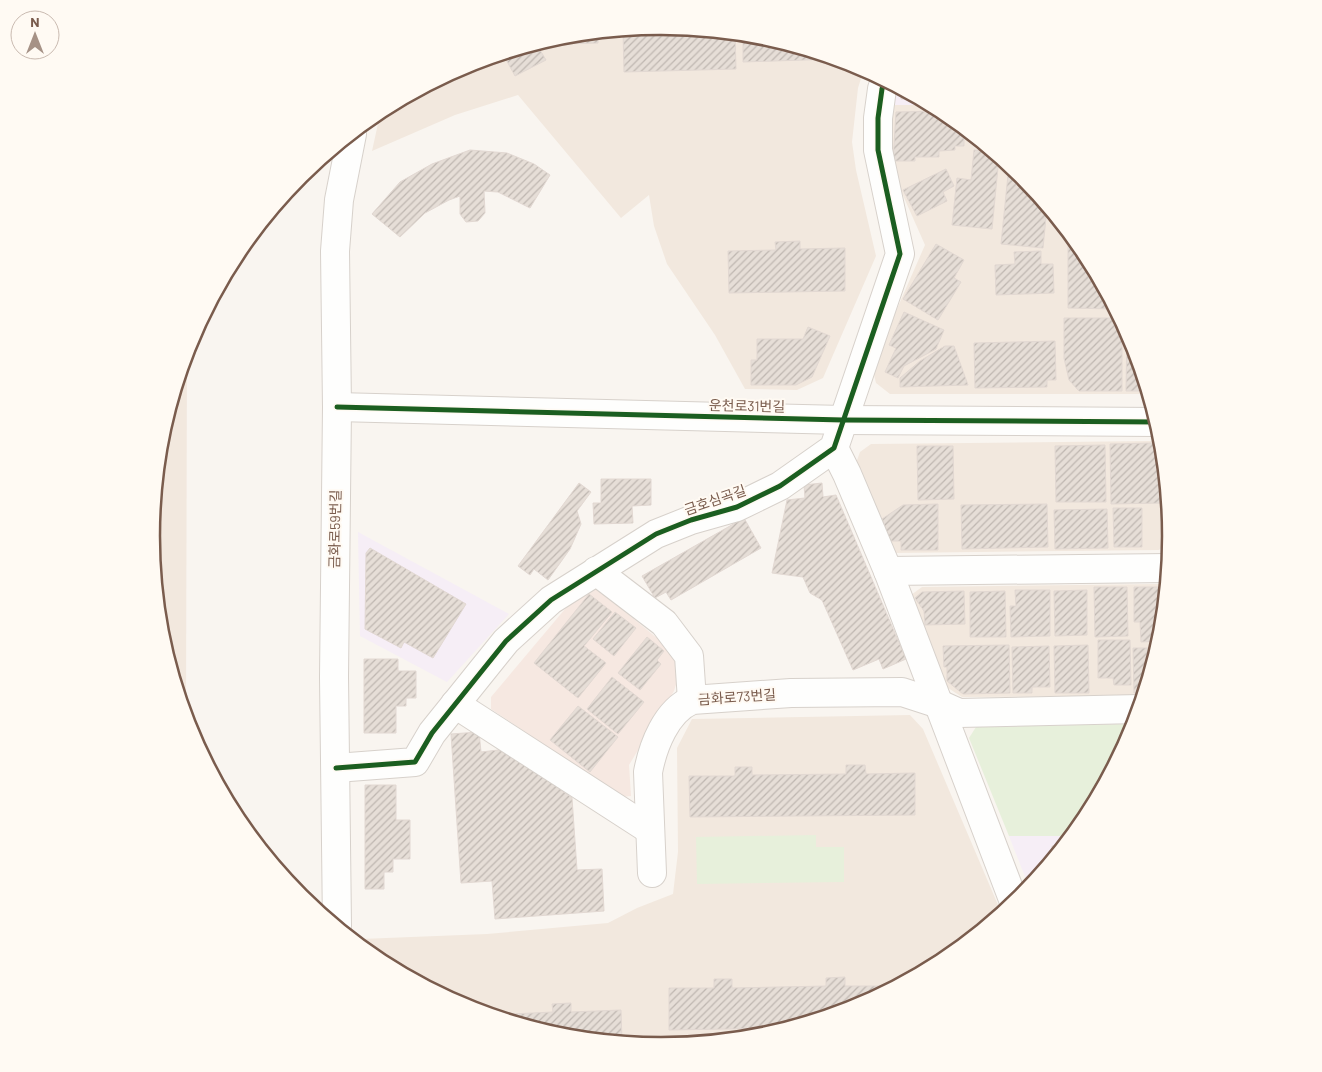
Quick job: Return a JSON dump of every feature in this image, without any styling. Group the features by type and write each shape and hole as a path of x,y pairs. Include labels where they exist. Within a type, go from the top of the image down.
{"street":[{"path":"883,87 878,118 878,150 900,254 834,448 848,474 888,571 1011,894"},
{"name":"금화로59번길","path":"337,918 334,677 337,407 336,251 339,200 350,144"},
{"name":"운천로31번길","path":"337,407 842,420 1148,422"},
{"name":"금호심곡길","path":"336,768 415,762 432,733 506,641 551,600 656,534 691,520 737,507 780,486 834,448"},
{"path":"888,571 1161,568"},
{"path":"596,571 664,624 689,656 692,700"},
{"name":"금화로73번길","path":"652,873 648,772 651,757 672,714 684,703 692,700 791,693 902,692 939,704 959,713 1131,709"},
{"path":"455,704 650,830"}],"shaded area":[{"path":"628,36 694,36 759,45 791,52 861,77 858,88 852,142 856,170 876,256 823,378 797,390 745,389 715,335 667,264 654,226 649,195 621,218 518,95 455,115 372,151 378,123 383,119 439,87 469,73 531,52 596,39"},
{"path":"893,92 917,105 890,105"},
{"path":"890,105 917,105 939,119 991,159 1038,206 1078,258 1110,314 1124,344 1141,394 890,394 876,383 872,366 925,245 886,157"},
{"path":"187,375 186,694 177,666 164,601 160,536 164,471 177,406"},
{"path":"1153,441 1161,503 1162,547 1159,550 892,553 856,463 860,452 871,444"},
{"path":"358,532 509,614 447,682 360,636"},
{"path":"1159,584 1152,634 1145,666 1135,696 962,697 945,686 911,595 922,587"},
{"path":"595,587 669,648 681,668 674,691 629,765 631,796 622,797 491,709 491,697 581,590"},
{"path":"910,715 923,729 998,906 939,953 883,985 853,999 791,1020 726,1033 694,1036 628,1036 596,1033 531,1020 469,999 439,985 410,970 364,939 487,934 608,923 637,908 673,894 678,852 677,748 692,719"},
{"path":"1009,836 1062,836 1038,866 1026,879"}],"green space":[{"path":"1125,724 1095,787 1062,836 1009,836 969,738 976,727"},
{"path":"816,835 816,847 844,847 844,882 697,884 696,837"}],"building":[{"path":"623,36 694,36 735,41 736,69 624,72"},
{"path":"598,39 598,43 571,44"},
{"path":"743,42 791,52 815,60 743,62"},
{"path":"540,50 546,60 515,76 506,60"},
{"path":"927,111 964,138 964,146 955,146 955,150 939,151 939,157 915,157 915,161 893,161 896,112"},
{"path":"470,150 507,153 534,164 550,175 530,208 498,192 484,191 485,213 478,221 466,222 460,214 460,196 425,213 400,237 372,214 400,182 432,164"},
{"path":"974,150 981,151 998,166 992,229 952,225 957,178 971,180"},
{"path":"946,169 954,186 943,192 947,201 917,216 903,190"},
{"path":"1008,175 1046,216 1043,248 1001,244"},
{"path":"800,241 800,249 845,248 845,291 729,293 728,251 776,250 775,242"},
{"path":"936,244 964,260 954,278 961,282 938,320 903,299"},
{"path":"1068,246 1069,246 1107,309 1068,308"},
{"path":"1041,251 1041,264 1053,264 1054,293 996,295 995,265 1015,264 1014,252"},
{"path":"904,312 944,330 936,349 904,366 898,378 885,372 896,348 889,345"},
{"path":"1064,318 1112,318 1122,340 1122,391 1079,391 1069,380 1064,358"},
{"path":"808,327 830,336 812,377 796,385 751,385 751,360 757,360 757,339 803,339"},
{"path":"1055,341 1056,380 1047,380 1047,387 975,388 974,343"},
{"path":"945,346 954,346 968,385 900,387 900,378 920,361"},
{"path":"1127,351 1140,391 1126,391"},
{"path":"1153,443 1161,503 1111,504 1110,444"},
{"path":"1105,445 1106,502 1056,502 1055,446"},
{"path":"917,446 953,446 954,499 918,500"},
{"path":"601,479 651,479 651,505 632,506 633,523 594,524 593,503 601,503"},
{"path":"579,483 591,492 577,511 581,524 570,549 548,580 534,569 530,575 518,566"},
{"path":"822,483 823,497 836,495 906,659 883,669 879,659 853,670 822,600 810,593 803,577 772,573 787,500 805,498 804,485"},
{"path":"938,504 938,550 901,550 901,541 891,541 882,519 903,505"},
{"path":"1047,504 1048,547 962,549 961,505"},
{"path":"1113,508 1142,508 1142,547 1114,547"},
{"path":"1107,509 1108,548 1055,549 1054,510"},
{"path":"744,518 761,548 671,600 666,592 655,598 642,576"},
{"path":"370,548 466,604 433,658 404,642 401,648 365,629 366,553"},
{"path":"1094,587 1127,587 1128,636 1095,637"},
{"path":"1134,587 1158,587 1158,601 1150,641 1141,642 1140,622 1134,622"},
{"path":"1015,590 1050,590 1050,636 1011,637 1010,606 1016,606"},
{"path":"1087,590 1087,635 1055,636 1054,591"},
{"path":"964,591 965,624 925,625 924,611 915,598 922,592"},
{"path":"1005,591 1006,637 970,637 970,592"},
{"path":"589,594 612,612 584,646 606,663 578,698 534,663"},
{"path":"615,612 636,628 614,656 593,639"},
{"path":"647,637 664,651 657,660 661,664 640,690 618,673"},
{"path":"1098,640 1130,640 1131,685 1114,685 1113,678 1098,678"},
{"path":"1009,645 1010,693 963,694 947,681 947,667 944,667 943,646"},
{"path":"1088,645 1089,693 1055,693 1054,646"},
{"path":"1049,646 1050,687 1032,687 1032,693 1013,693 1012,647"},
{"path":"1133,648 1149,648 1136,693 1134,693"},
{"path":"364,659 398,659 398,671 416,671 416,698 406,698 406,706 396,706 396,733 364,733"},
{"path":"612,677 644,702 618,734 587,709"},
{"path":"578,706 618,737 590,772 550,740"},
{"path":"479,732 481,752 507,749 572,798 577,870 602,869 604,911 495,919 492,881 461,883 451,734"},
{"path":"846,765 865,765 866,774 915,773 915,815 690,817 689,776 735,776 735,767 752,767 752,775 846,774"},
{"path":"365,785 396,785 396,820 410,820 410,859 393,859 393,872 384,872 384,889 365,889"},
{"path":"845,977 845,986 881,986 853,999 822,1010 791,1020 759,1027 669,1030 669,988 714,988 714,979 732,979 732,988 826,986 826,978"},
{"path":"571,1003 571,1012 621,1010 622,1035 563,1027 512,1014 553,1012 552,1004"}],"cycle path":[{"path":"336,768 415,762 432,733 506,641 551,600 656,534 691,520 737,507 780,486 834,448 900,254 878,150 878,118 883,87"},
{"path":"337,407 843,420 1148,422"}]}
